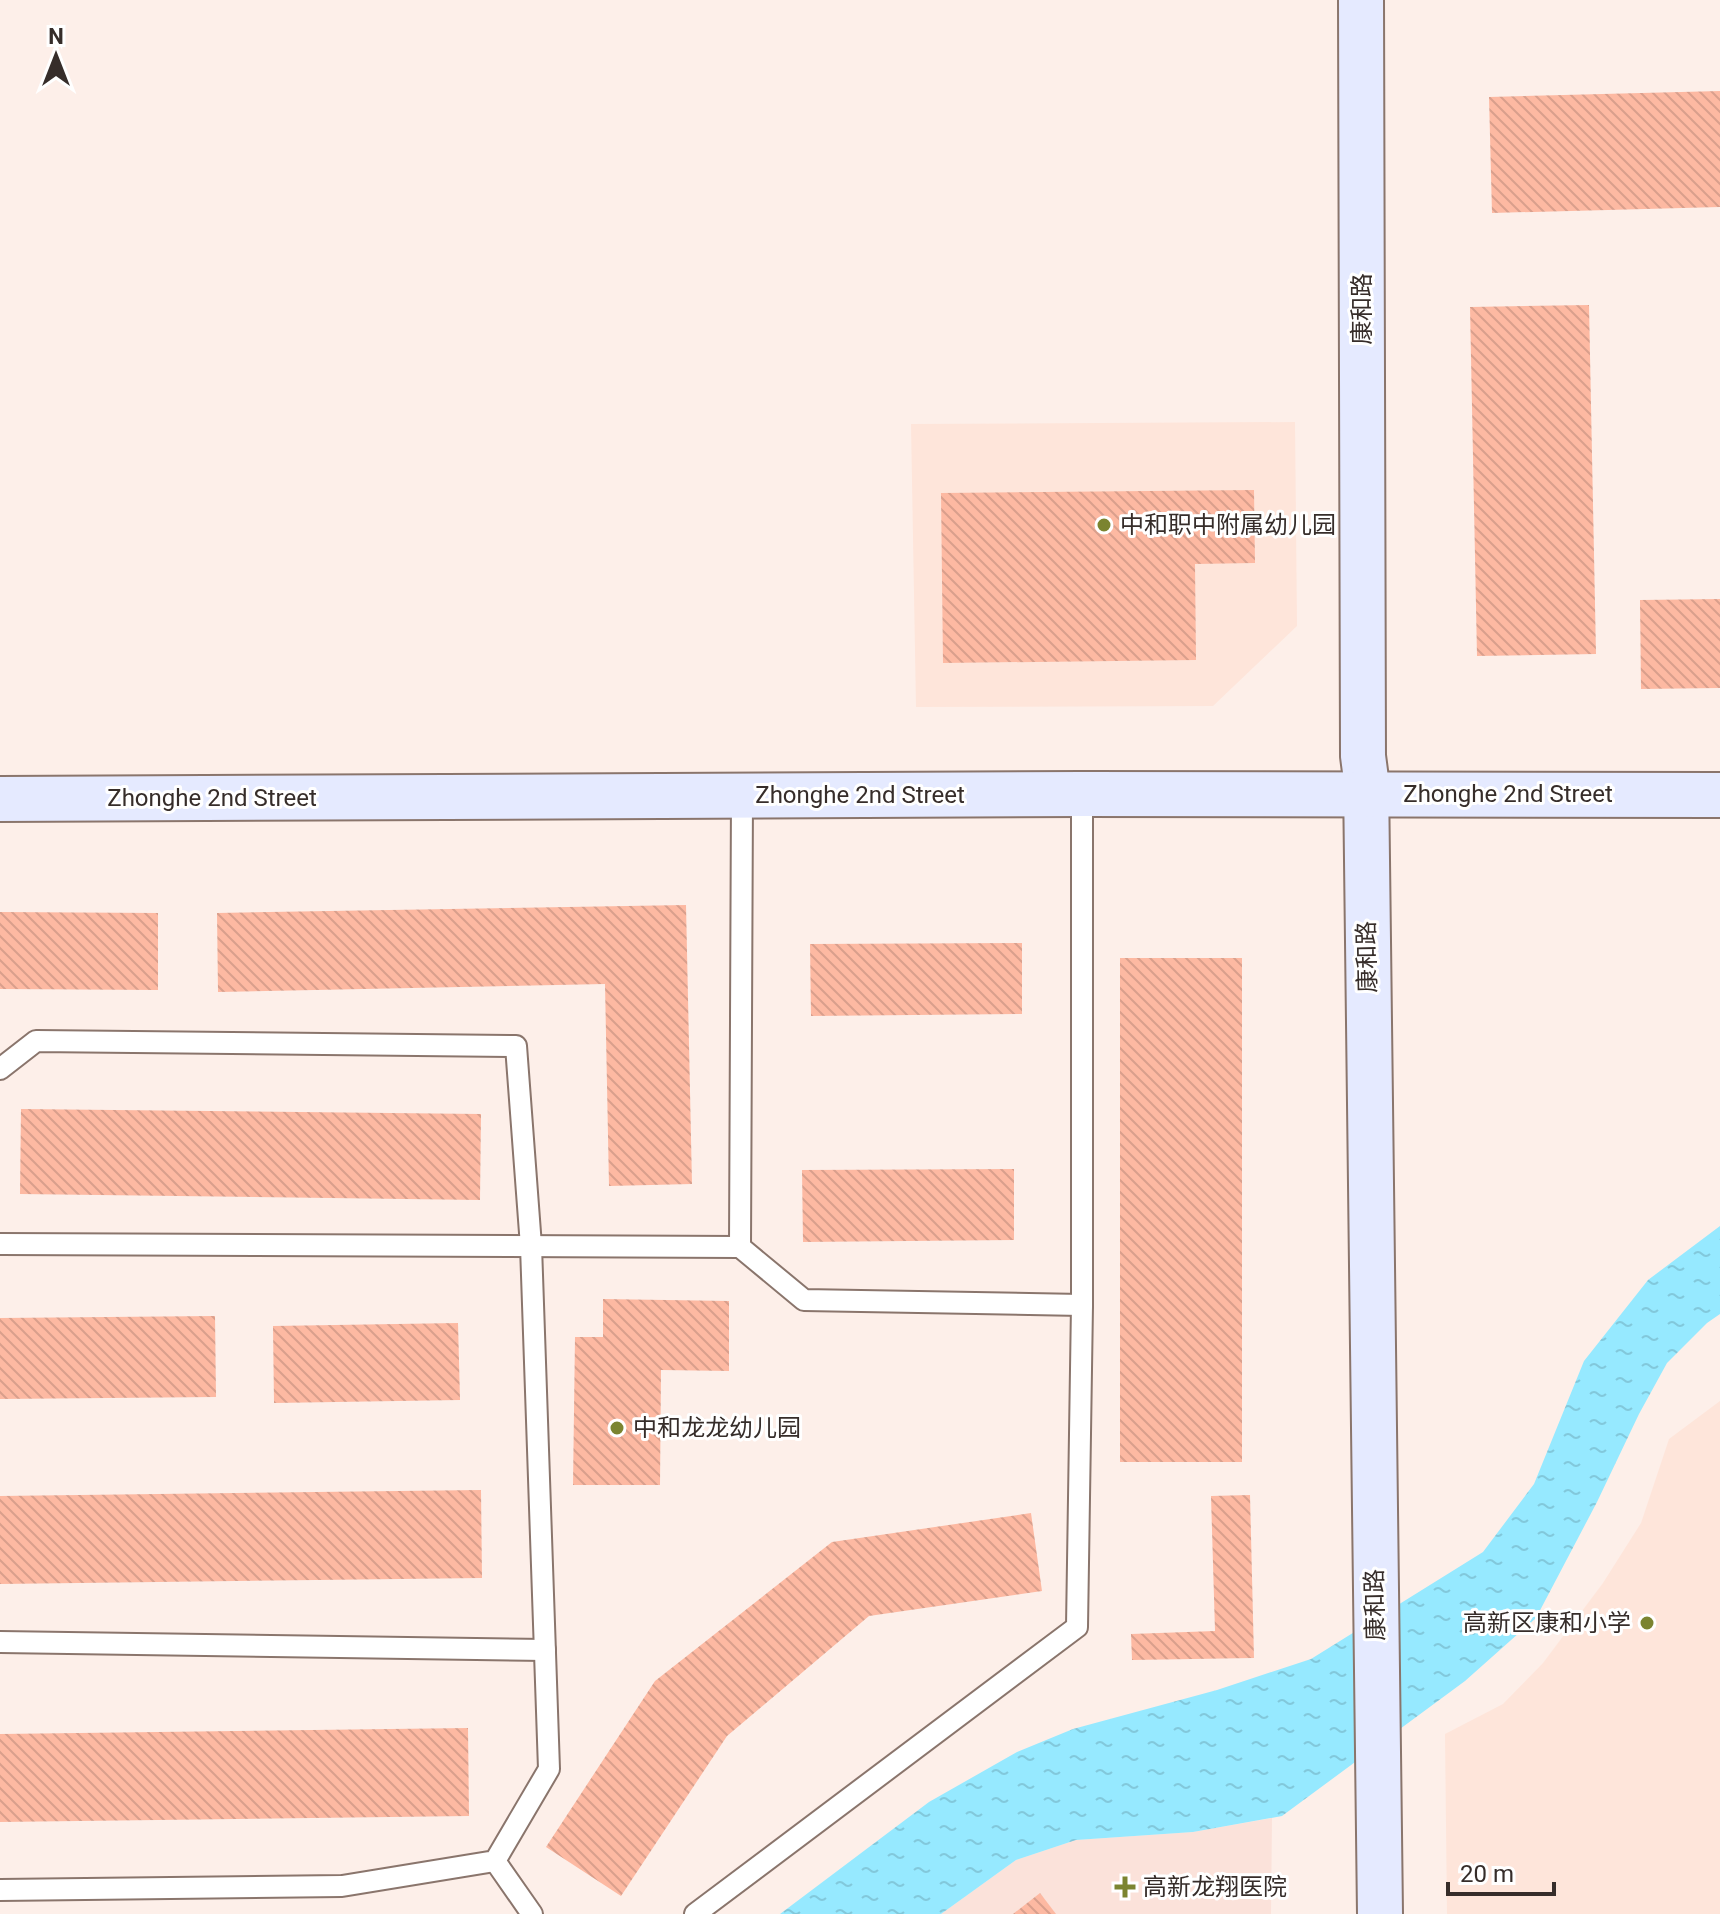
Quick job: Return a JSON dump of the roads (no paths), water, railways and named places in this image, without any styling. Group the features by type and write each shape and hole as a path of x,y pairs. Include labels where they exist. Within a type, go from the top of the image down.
{"street":[{"name":"康和路","path":"1361,0 1363,756 1380,1914"},
{"name":"Zhonghe 2nd Street","path":"0,769 1365,782 1720,795"},
{"name":"Zhonghe 2nd Street","path":"0,799 1082,794 1720,769"}],"lane":[{"path":"695,1914 1077,1627 1082,1305 1082,794"},
{"path":"740,1247 742,796"},
{"path":"0,1069 36,1041 516,1046 531,1246 549,1769 495,1861"},
{"path":"0,1244 740,1247 804,1300 1082,1305"},
{"path":"0,1642 545,1650"},
{"path":"0,1890 342,1886 495,1861"},
{"path":"495,1861 532,1914"}],"water":[{"path":"1720,1226 1720,1314 1667,1363 1536,1618 1465,1681 1282,1816 1193,1832 1076,1840 1016,1860 941,1914 780,1914 929,1802 1017,1752 1073,1729 1217,1690 1311,1659 1483,1552 1534,1484 1584,1361 1648,1280"}],"place":[{"name":"中和职中附属幼儿园","path":"1104,525"},
{"name":"中和龙龙幼儿园","path":"617,1428"},
{"name":"高新区康和小学","path":"1647,1623"},
{"name":"高新龙翔医院","path":"1125,1887"}]}
